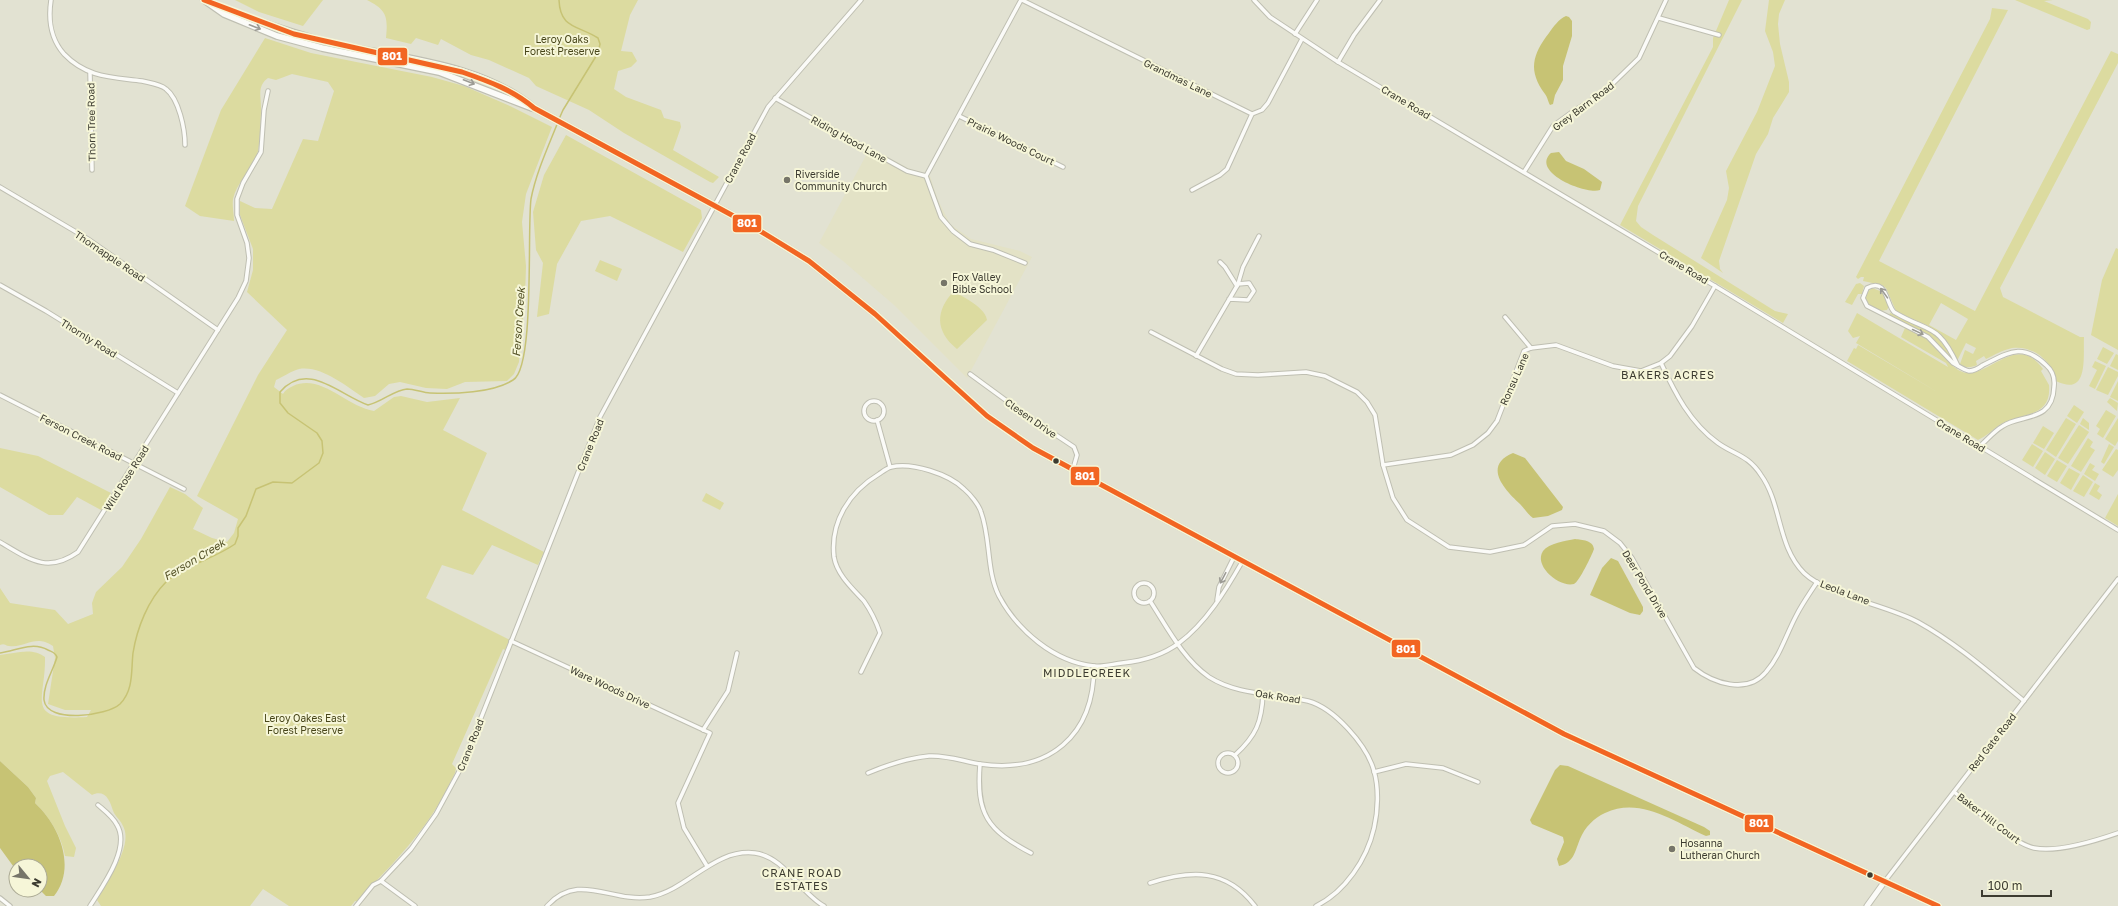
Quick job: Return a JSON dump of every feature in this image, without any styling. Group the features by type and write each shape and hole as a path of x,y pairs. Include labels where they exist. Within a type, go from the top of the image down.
{"main road":[{"path":"206,1 231,17 277,36 322,48 439,72 534,108 765,234 821,270 876,314 987,416 1034,448 1242,562 1564,734 1938,906"},
{"name":"Red Gate Road","path":"1867,906 1885,881"}],"street":[{"path":"51,0 50,25 54,38 70,60 90,73 147,82 165,88 170,93 182,118 185,145"},
{"name":"Crane Road","path":"356,906 373,885 381,881 411,849 448,793 462,766 600,418 768,107 861,0"},
{"name":"Grandmas Lane","path":"959,116 1022,0 1252,114"},
{"name":"Crane Road","path":"1254,0 1270,17 1338,62 1715,286 2118,530"},
{"path":"1295,34 1317,0"},
{"path":"1338,62 1354,35 1380,0"},
{"name":"Grey Barn Road","path":"1524,172 1553,126 1575,110 1603,93 1639,58 1659,18 1666,0"},
{"path":"1659,18 1719,35"},
{"path":"1192,190 1220,176 1227,169 1252,114 1262,110 1268,103 1302,39"},
{"name":"Thorn Tree Road","path":"90,73 92,170"},
{"name":"Wild Rose Road","path":"0,542 34,562 58,562 69,558 78,552 218,330 246,281 249,251 237,215 237,200 241,187 261,152 264,110 268,91"},
{"name":"Riding Hood Lane","path":"775,98 907,171 926,176"},
{"path":"959,116 926,176 941,217 953,232 970,244 993,250 1025,263"},
{"name":"Prairie Woods Court","path":"959,116 1063,167"},
{"name":"Thornapple Road","path":"0,187 88,239 218,330"},
{"path":"1196,356 1237,285 1243,267 1259,236"},
{"path":"1220,262 1237,285"},
{"path":"1229,299 1242,301 1248,300 1252,297 1254,291 1249,283 1237,285"},
{"name":"Thornly Road","path":"0,285 46,311 178,393"},
{"name":"Ronsu Lane","path":"1383,464 1451,455 1473,445 1488,433 1497,421 1524,351 1531,348 1556,345 1613,366 1641,371 1661,363 1678,347 1715,286"},
{"path":"1958,366 1946,343 1938,333 1892,310 1884,290 1876,286 1869,286 1864,293 1864,302 1872,310 1884,314 1892,320 1928,337 1949,359 1958,366 1970,371 2002,355 2019,350 2028,352 2048,366 2054,375 2054,395 2046,408 2028,419 2004,425 1980,446"},
{"path":"1884,314 1892,310"},
{"path":"1505,318 1531,348"},
{"name":"Deer Pond Drive","path":"1151,332 1222,369 1236,374 1258,375 1306,372 1325,376 1357,392 1367,402 1374,415 1383,464 1393,498 1407,520 1449,547 1490,552 1524,545 1552,526 1575,524 1604,531 1611,536 1632,558 1694,668 1705,677 1735,686 1752,682 1765,674 1785,642 1796,616 1818,582"},
{"name":"Leola Lane","path":"1661,363 1686,412 1699,428 1719,444 1746,457 1761,475 1772,499 1780,529 1789,552 1804,573 1818,582 1917,621 1959,648 2024,701"},
{"name":"Clesen Drive","path":"970,374 1026,416 1074,447 1077,455 1072,469"},
{"name":"Ferson Creek Road","path":"0,395 184,489"},
{"path":"871,402 880,404 884,410 882,416 877,420 868,419 865,414 864,408 871,402"},
{"path":"877,420 890,467"},
{"path":"862,672 880,633 876,619 864,602 846,582 834,559 834,532 848,499 869,480 890,467 920,468 943,474 964,489 981,511 989,564 997,589 1016,623 1052,651 1074,661 1094,666 1142,660 1178,644 1201,623 1217,600 1225,592 1242,562"},
{"path":"1217,600 1218,587 1234,557"},
{"name":"Red Gate Road","path":"1885,881 2118,578"},
{"path":"1146,583 1151,586 1154,592 1150,601 1140,603 1135,598 1134,592 1136,586 1146,583"},
{"name":"Oak Road","path":"1150,601 1178,644 1198,669 1209,677 1235,690 1310,701 1331,713 1348,729 1366,752 1374,772 1377,810 1370,844 1349,879 1316,906"},
{"name":"Ware Woods Drive","path":"511,641 710,734 678,803 684,828 707,866"},
{"path":"703,730 728,691 736,653"},
{"path":"868,773 888,765 928,756 947,757 980,764 1030,764 1056,750 1067,741 1086,714 1094,680 1094,666"},
{"path":"1235,755 1257,729 1263,710 1263,693"},
{"path":"1229,752 1235,755 1238,763 1236,770 1230,773 1220,770 1217,763 1222,754 1229,752"},
{"path":"980,764 979,780 981,801 988,822 1011,843 1031,853"},
{"path":"1374,772 1406,764 1443,768 1478,782"},
{"name":"Baker Hill Court","path":"1954,792 2017,840 2034,848 2055,849 2118,833"},
{"path":"90,906 116,862 121,843 118,826 98,805"},
{"path":"546,906 555,897 580,888 624,898 659,895 674,889 707,866 744,853 755,853 767,856 790,875 818,903 824,906"},
{"path":"1150,882 1179,874 1209,874 1232,883 1255,906"},
{"path":"381,881 415,906"},
{"path":"0,898 10,906"}],"shaded area":[{"path":"1566,16 1572,21 1572,36 1563,66 1563,80 1555,95 1553,104 1550,105 1536,78 1534,63 1543,41 1556,23"},
{"name":"Fox Valley Bible School","path":"870,148 908,168 930,176 938,200 950,224 971,239 1020,251 1032,257 967,378 894,305 843,261 819,243"},
{"path":"1559,152 1566,161 1584,169 1602,182 1600,190 1593,191 1573,186 1554,174 1548,168 1547,160 1551,153"},
{"path":"1513,453 1525,458 1563,507 1562,510 1548,516 1533,518 1508,492 1499,478 1498,471 1499,464 1504,458"},
{"path":"1575,539 1589,542 1592,544 1594,549 1579,579 1574,584 1562,583 1550,575 1545,569 1541,557 1543,551 1549,546"},
{"path":"1611,558 1618,561 1643,607 1643,611 1640,615 1630,613 1590,595 1602,568"},
{"path":"0,761 28,787 36,798 35,803 44,812 58,834 62,847 64,872 61,885 54,896 48,896 48,858 8,859 0,848"},
{"path":"1560,765 1568,766 1704,827 1710,831 1710,835 1706,836 1670,818 1644,809 1631,807 1618,809 1601,815 1590,823 1584,831 1571,859 1559,866 1557,859 1564,842 1563,837 1532,824 1530,820 1555,770"}],"green space":[{"path":"235,0 323,0 303,26 259,12"},
{"name":"Leroy Oaks Forest Preserve","path":"367,0 638,0 630,15 621,51 632,52 637,61 631,67 618,71 614,89 626,97 661,110 664,118 680,122 681,127 673,150 719,177 713,183 710,182 624,133 589,110 536,86 529,78 489,60 471,55 441,39 438,45 416,38 411,44 386,38 387,25 385,15 379,7"},
{"path":"1729,0 1742,0 1638,206 1636,221 1641,227 1653,235 1775,311 1788,314 1783,323 1620,225 1713,47 1713,38"},
{"path":"1769,0 1785,0 1779,14 1778,24 1780,44 1789,82 1789,92 1773,118 1768,134 1756,154 1719,261 1720,269 1723,273 1701,258 1727,200 1729,188 1726,171 1757,112 1775,66 1773,52 1765,31"},
{"path":"2015,0 2053,0 2044,1 2088,19 2091,22 2090,29 2087,30"},
{"path":"1992,8 2008,10 1879,261 1975,311 2111,51 2118,54 2118,63 2000,288 2003,297 2080,337 2084,337 2082,373 2079,380 2074,384 2067,385 2056,381 2054,374 2046,361 2034,352 2027,349 2012,348 1986,359 1984,356 1976,361 1977,365 1973,367 1966,367 1960,364 1965,350 1973,354 1976,348 1966,343 1957,361 1946,340 1932,328 1896,311 1886,288 1882,285 1863,281 1864,277 1858,279 1856,277 1990,19","holes":["1941,303 1968,319 1956,340 1929,325"]},
{"name":"Leroy Oakes East Forest Preserve","path":"265,38 311,53 432,77 464,86 510,106 552,127 526,194 522,222 526,266 525,297 519,362 514,374 507,381 465,382 447,389 426,388 400,382 389,384 375,396 364,398 341,382 324,373 316,370 299,369 276,380 274,387 283,394 286,390 293,386 303,383 314,384 334,392 354,404 374,411 394,397 401,396 427,402 460,398 443,430 487,453 462,510 544,552 538,565 492,545 473,575 442,565 426,598 510,640 505,650 503,649 452,764 456,768 455,773 437,807 429,820 400,855 351,906 289,906 263,889 250,906 101,906 97,900 118,864 125,843 125,834 122,824 114,813 107,797 101,794 92,795 63,772 50,776 47,781 65,826 76,848 74,857 65,856 58,834 50,820 35,803 36,798 28,787 0,761 0,655 29,651 45,657 42,705 46,711 54,715 67,717 87,717 91,710 65,710 48,704 55,658 53,646 41,641 15,646 0,645 0,588 10,603 55,610 68,624 93,614 92,603 96,592 122,567 141,539 170,487 185,494 203,508 193,529 212,538 227,542 234,533 238,519 197,496 258,375 287,330 247,292 253,270 253,249 240,215 240,201 255,208 272,209 303,139 318,141 334,91 328,82 292,74 276,80 268,78 262,84 260,92 261,123 258,151 253,164 235,193 233,199 234,221 200,216 185,206 221,110"},
{"path":"566,135 701,210 702,218 683,252 610,216 581,221 557,264 549,314 537,317 543,263 536,250 533,212 544,175"},
{"path":"2116,248 2118,249 2118,350 2091,335 2102,280"},
{"path":"600,260 622,269 617,281 595,271"},
{"path":"1860,283 1864,286 1862,294 1858,294 1852,305 1845,302 1856,284"},
{"path":"1872,288 1883,292 1889,306 1887,310 1879,311 1867,303 1865,294"},
{"path":"954,291 978,307 985,315 987,320 957,349 945,335 941,328 940,321 943,306"},
{"path":"1857,313 1948,367 1946,363 1901,337 1905,328 1914,331 1933,343 1956,368 1967,373 1976,372 2014,355 2024,355 2034,359 2043,369 2041,371 2049,385 2049,396 2046,403 2034,413 2001,424 1978,440 1847,361 1854,348 1856,349 1858,345 1939,393 1856,343 1860,336 1853,338 1848,331"},
{"path":"1890,313 1931,330 1945,344 1953,359 1929,336 1889,316"},
{"path":"2103,347 2114,353 2107,364 2097,359"},
{"path":"2116,354 2118,355 2118,370 2110,366"},
{"path":"2095,361 2106,366 2095,389 2089,386 2097,370 2092,367"},
{"path":"2108,367 2118,372 2118,376 2108,395 2096,390"},
{"path":"2118,381 2118,401 2110,397"},
{"path":"2110,398 2118,403 2117,411 2107,402"},
{"path":"2074,405 2084,412 2077,423 2067,416"},
{"path":"2106,410 2116,416 2103,438 2097,434 2100,429 2096,426"},
{"path":"2066,418 2076,424 2056,457 2046,450"},
{"path":"2083,418 2089,423 2089,430 2080,424"},
{"path":"2118,418 2118,441 2115,446 2105,439"},
{"path":"2079,425 2089,432 2068,464 2058,458"},
{"path":"2043,426 2054,433 2044,449 2033,443"},
{"path":"2088,438 2093,442 2090,447 2095,450 2081,472 2071,466"},
{"path":"2032,444 2043,451 2033,467 2022,460"},
{"path":"2109,444 2114,447 2104,464 2101,462"},
{"path":"0,448 38,456 111,493 101,510 77,497 63,515 49,515 0,487"},
{"path":"2116,449 2118,450 2118,470 2113,477 2102,470"},
{"path":"2045,452 2055,459 2045,475 2035,468"},
{"path":"2057,460 2067,466 2057,482 2047,476"},
{"path":"2090,463 2095,466 2092,470 2099,474 2095,481 2084,474"},
{"path":"2069,468 2080,474 2071,490 2060,483"},
{"path":"2083,475 2093,482 2084,497 2073,491"},
{"path":"2095,483 2100,486 2097,491 2102,495 2099,500 2089,494"},
{"path":"706,493 724,503 720,510 702,501"},
{"path":"2118,494 2118,526 2105,518"}],"waterway":[{"name":"Ferson Creek","path":"559,0 560,9 567,21 571,25 598,38 600,44 598,53 559,119"},
{"name":"Ferson Creek","path":"0,653 24,647 36,646 42,647 55,654 57,657 44,694 44,700 48,708 55,712 78,716 103,712 120,704 128,693 130,686 133,653 140,624 154,597 160,589 166,582 182,571 235,544 238,536 238,528 246,516 256,489 273,482 292,483 319,463 323,453 322,441 317,433 288,413 280,403 280,392 291,383 301,379 313,379 335,388 368,405 407,389 427,393 462,393 495,388 513,380 520,370 525,351 529,296 531,199 546,150 558,122"}],"transit line":[{"name":"801","path":"204,0 294,34 462,72 509,91 534,108 752,226 809,261 875,314 987,416 1033,448 1564,734 1938,906"}],"place":[{"name":"Riverside Community Church","path":"787,180"},
{"name":"Fox Valley Bible School","path":"944,283"},
{"name":"Hosanna Lutheran Church","path":"1672,849"}],"district":[{"name":"BAKERS ACRES","path":"1668,374"},
{"name":"MIDDLECREEK","path":"1087,672"},
{"name":"CRANE ROAD ESTATES","path":"802,878"}]}
